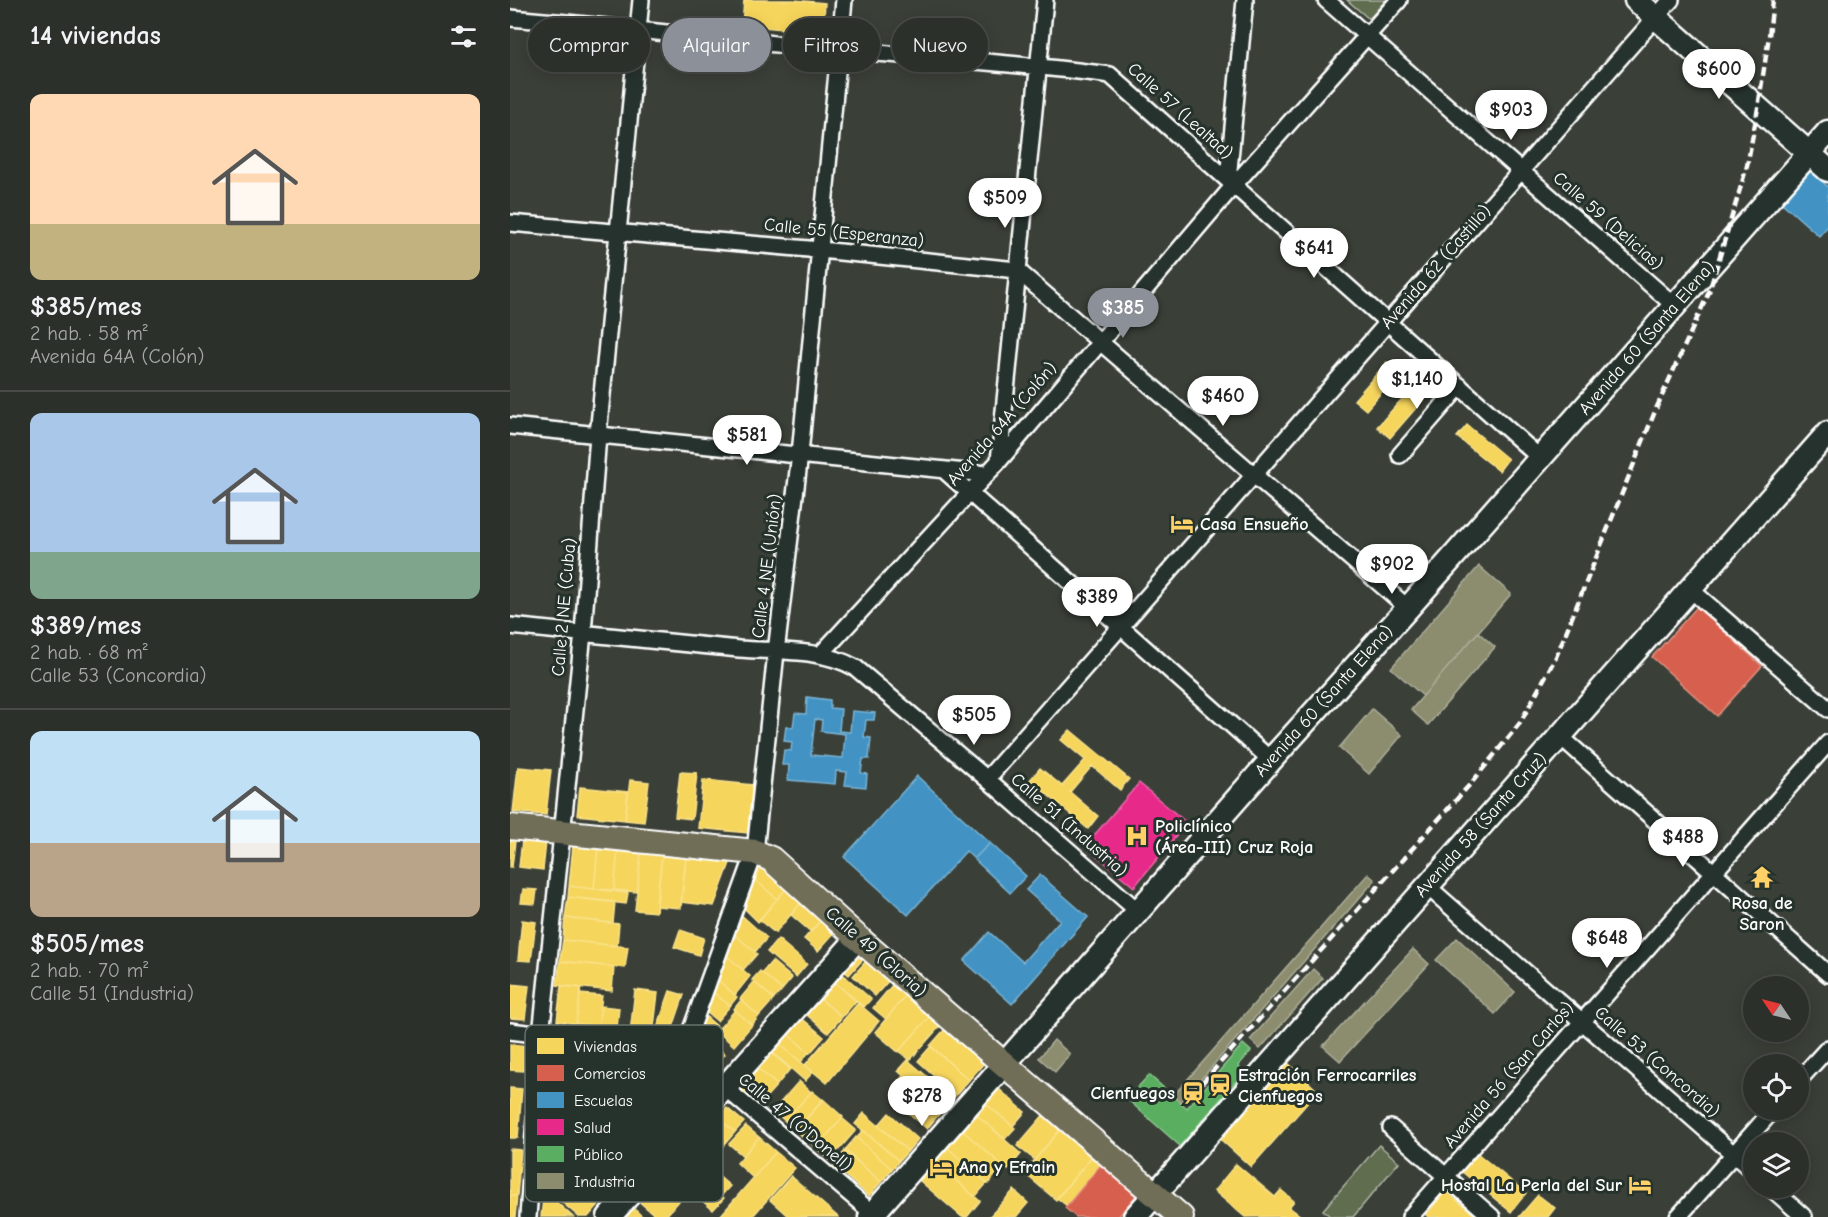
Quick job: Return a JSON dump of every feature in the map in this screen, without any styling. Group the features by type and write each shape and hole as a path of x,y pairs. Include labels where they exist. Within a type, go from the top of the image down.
{"main road":[{"name":"Calle 49 (Gloria)","path":"510,827 755,852 771,859 858,938 1181,1217"}],"street":[{"name":"Calle 2 NE (Cuba)","path":"639,18 641,0"},
{"name":"Calle 4 NE (Unión)","path":"843,18 844,0"},
{"path":"999,461 1045,0"},
{"path":"1231,183 1245,0"},
{"name":"Calle 59 (Delicias)","path":"1326,0 1675,306"},
{"name":"Avenida 64A (Colón)","path":"821,654 999,461 1231,183 1399,0"},
{"path":"1636,0 1828,170"},
{"name":"Avenida 62 (Castillo)","path":"987,779 1671,0"},
{"name":"Calle 57 (Lealtad)","path":"510,18 528,20"},
{"name":"Calle 57 (Lealtad)","path":"650,30 783,44"},
{"name":"Calle 57 (Lealtad)","path":"880,53 1038,65 1110,75 1540,458"},
{"name":"Calle 2 NE (Cuba)","path":"542,1025 583,633 598,435 634,72"},
{"name":"Calle 4 NE (Unión)","path":"693,1025 755,852 800,454 838,72"},
{"name":"Avenida 60 (Santa Elena)","path":"873,1216 1271,760 1828,132"},
{"name":"Calle 55 (Esperanza)","path":"510,223 1017,270"},
{"path":"1017,270 1408,608"},
{"path":"1400,455 1460,386"},
{"path":"510,426 986,474"},
{"name":"Avenida 58 (Santa Cruz)","path":"1135,1217 1827,435"},
{"path":"945,471 1271,760"},
{"path":"1690,589 1828,709"},
{"name":"Calle 51 (Industria)","path":"510,626 776,652 821,654 843,660 856,668 987,779 1139,912"},
{"path":"1560,736 1828,974"},
{"name":"Avenida 56 (San Carlos)","path":"1410,1217 1828,743"},
{"name":"Calle 53 (Concordia)","path":"1427,886 1743,1163"},
{"path":"724,1088 858,938"},
{"path":"510,1032 525,1033"},
{"path":"1809,1069 1828,1048"},
{"name":"Calle 47 (O'Donell)","path":"724,1088 873,1216"},
{"path":"1678,1217 1764,1120"},
{"path":"1391,1128 1492,1217"},
{"path":"1782,1198 1804,1217"},
{"name":"Calle 2 NE (Cuba)","path":"528,1217 529,1202"},
{"path":"609,1217 622,1202"}],"green space":[{"path":"1347,0 1386,0 1369,19"},
{"path":"1379,1145 1399,1162 1353,1217 1331,1217 1323,1210"}],"building: Viviendas":[{"path":"744,0 794,0 825,3 824,18 783,18 783,29 771,28 771,18 743,18"},
{"path":"1387,362 1399,372 1366,410 1354,400"},
{"path":"1417,382 1429,393 1390,438 1377,427"},
{"path":"1467,425 1508,459 1499,471 1457,437"},
{"path":"1070,730 1129,779 1120,790 1092,766 1070,792 1098,816 1088,829 1030,780 1040,768 1062,786 1085,760 1061,740"},
{"path":"518,767 551,770 546,815 513,812"},
{"path":"680,772 697,773 692,819 675,817"},
{"path":"630,780 649,782 644,822 625,820"},
{"path":"703,780 753,785 748,833 698,828"},
{"path":"580,787 628,792 625,820 577,815"},
{"path":"510,840 515,841 512,867 510,867"},
{"path":"522,840 546,842 543,870 519,867"},
{"path":"573,846 598,848 594,889 569,886"},
{"path":"598,848 618,850 614,890 594,889"},
{"path":"618,850 641,853 637,892 614,890"},
{"path":"641,853 662,855 656,912 635,910"},
{"path":"662,855 686,857 681,908 656,906"},
{"path":"686,857 730,863 714,906 681,902"},
{"path":"756,864 786,889 777,899 751,876"},
{"path":"751,876 777,899 758,922 741,905"},
{"path":"569,886 628,893 626,904 568,897"},
{"path":"523,889 537,890 535,904 521,903"},
{"path":"786,889 801,903 775,933 759,920"},
{"path":"568,897 615,902 613,923 565,918"},
{"path":"801,903 821,920 811,932 791,915"},
{"path":"739,913 767,938 755,952 733,933"},
{"path":"565,918 619,924 617,946 563,940"},
{"path":"522,920 536,922 531,961 518,960"},
{"path":"821,920 835,932 818,951 804,939"},
{"path":"680,930 704,938 699,955 674,947"},
{"path":"733,933 757,954 743,970 726,955"},
{"path":"778,939 807,964 796,977 767,952"},
{"path":"563,940 628,947 625,968 560,961"},
{"path":"855,949 865,957 849,975 839,967"},
{"path":"726,955 750,976 735,995 717,979"},
{"path":"867,960 890,979 875,996 853,976"},
{"path":"560,961 614,967 612,991 557,985"},
{"path":"772,961 792,978 782,990 762,973"},
{"path":"838,970 871,999 864,1007 830,978"},
{"path":"760,971 782,990 774,999 752,980"},
{"path":"830,978 856,1001 842,1017 816,995"},
{"path":"717,979 737,997 730,1006 712,991"},
{"path":"754,982 774,999 759,1016 740,999"},
{"path":"510,984 529,986 525,1019 510,1018"},
{"path":"893,984 906,995 886,1019 873,1008"},
{"path":"561,986 581,988 576,1024 557,1021"},
{"path":"635,990 658,993 654,1025 631,1025"},
{"path":"670,991 684,995 674,1025 658,1025"},
{"path":"712,991 730,1006 717,1021 705,1011"},
{"path":"580,994 602,996 598,1025 576,1024"},
{"path":"815,995 842,1017 828,1033 801,1010"},
{"path":"906,995 930,1016 898,1052 875,1032"},
{"path":"741,1000 759,1016 752,1025 734,1009"},
{"path":"858,1003 879,1021 827,1083 805,1065"},
{"path":"601,1006 619,1008 617,1025 598,1025"},
{"path":"735,1010 752,1025 734,1046 723,1036 722,1025"},
{"path":"703,1014 716,1025 699,1025"},
{"path":"798,1015 824,1037 810,1053 784,1031"},
{"path":"930,1016 941,1025 910,1060 899,1051"},
{"path":"945,1029 984,1063 969,1080 930,1046"},
{"path":"784,1031 809,1052 801,1062 776,1041"},
{"path":"776,1041 813,1072 805,1081 769,1049"},
{"path":"510,1044 525,1046 524,1071 510,1070"},
{"path":"931,1046 969,1080 956,1095 918,1061"},
{"path":"768,1050 790,1069 777,1085 755,1066"},
{"path":"908,1060 929,1078 919,1090 898,1071"},
{"path":"1288,1063 1318,1091 1251,1167 1220,1139"},
{"path":"755,1066 777,1085 759,1105 737,1086"},
{"path":"903,1076 943,1110 934,1120 894,1086"},
{"path":"799,1081 811,1092 785,1121 773,1111"},
{"path":"941,1082 956,1095 943,1110 928,1097"},
{"path":"510,1088 522,1089 518,1138 510,1138"},
{"path":"999,1089 1025,1112 1013,1126 986,1104"},
{"path":"812,1091 823,1100 796,1131 785,1121"},
{"path":"904,1095 934,1120 927,1129 897,1103"},
{"path":"823,1099 843,1117 816,1148 796,1131"},
{"path":"986,1104 1015,1128 1005,1139 977,1115"},
{"path":"727,1108 744,1122 735,1132 723,1122 723,1112"},
{"path":"1046,1112 1063,1126 1035,1160 1017,1146"},
{"path":"864,1113 908,1151 899,1161 855,1124"},
{"path":"889,1113 918,1139 908,1151 878,1126"},
{"path":"977,1115 1021,1154 1008,1170 963,1131"},
{"path":"842,1118 856,1130 830,1160 816,1148"},
{"path":"723,1122 735,1132 723,1146"},
{"path":"746,1126 759,1137 743,1156 729,1144"},
{"path":"1063,1126 1095,1153 1056,1200 1024,1173"},
{"path":"863,1130 899,1161 892,1169 857,1138"},
{"path":"963,1131 1003,1166 988,1184 948,1148"},
{"path":"759,1137 776,1152 753,1178 737,1163"},
{"path":"856,1137 892,1169 881,1182 845,1150"},
{"path":"948,1148 987,1183 975,1197 935,1162"},
{"path":"510,1149 521,1150 517,1196 510,1196"},
{"path":"845,1151 881,1182 869,1196 833,1165"},
{"path":"776,1152 795,1168 752,1217 723,1217 721,1215"},
{"path":"1095,1153 1104,1161 1067,1206 1057,1198"},
{"path":"1477,1153 1526,1193 1511,1212 1461,1171"},
{"path":"935,1162 980,1201 967,1217 962,1217 920,1181"},
{"path":"1236,1164 1275,1197 1281,1190 1294,1201 1289,1207 1301,1216 1245,1217 1214,1191"},
{"path":"791,1176 838,1217 789,1217 770,1200"},
{"path":"723,1180 730,1186 723,1194"},
{"path":"1014,1190 1028,1203 1016,1217 989,1217"},
{"path":"1446,1191 1477,1217 1428,1217 1426,1215"},
{"path":"1538,1195 1555,1208 1548,1217 1519,1217"},
{"path":"510,1196 517,1196 515,1217 510,1217"},
{"path":"543,1202 556,1202 573,1217 541,1217"},
{"path":"562,1202 601,1202 588,1217 579,1217"},
{"path":"640,1202 678,1202 665,1217 657,1217"},
{"path":"704,1202 720,1202 713,1210"},
{"path":"632,1207 643,1217 623,1217"}],"building: Comercios":[{"path":"1697,607 1762,666 1717,716 1652,657"},
{"path":"1104,1161 1140,1191 1118,1217 1076,1217 1065,1208"}],"building: Escuelas":[{"path":"1811,171 1828,187 1828,226 1819,236 1782,203"},
{"path":"807,697 830,700 830,708 841,709 839,731 850,732 852,711 875,713 874,720 866,720 864,737 871,738 869,759 863,759 861,773 867,774 866,787 845,785 847,772 836,771 835,784 788,780 789,765 782,765 784,750 791,751 792,742 784,741 786,726 793,727 795,713 806,714","holes":["815,719 822,720 821,731 845,734 843,758 811,755"]},
{"path":"917,776 990,843 974,859 966,851 908,915 844,857"},
{"path":"990,843 1026,876 1010,893 974,859"},
{"path":"1040,875 1088,917 1012,1004 964,961 989,932 1023,962 1060,920 1026,890"}],"building: Salud":[{"path":"1139,783 1187,823 1134,887 1085,846"}],"building: Público":[{"name":"Estración Ferrocarriles Cienfuegos","path":"1243,1044 1251,1051 1238,1066 1244,1072 1180,1146 1127,1099 1149,1075 1187,1108"}],"building: Industria":[{"path":"1479,566 1511,594 1423,696 1391,668"},
{"path":"1478,632 1495,647 1428,725 1411,710"},
{"path":"1372,709 1402,735 1369,774 1339,748"},
{"path":"1368,874 1375,880 1181,1102 1173,1096"},
{"path":"1457,938 1515,992 1495,1014 1436,960"},
{"path":"1413,949 1429,964 1340,1061 1323,1046"},
{"path":"1313,969 1323,978 1260,1049 1250,1040"},
{"path":"1054,1040 1070,1054 1055,1072 1039,1058"}],"railway":[{"path":"1193,1093 1473,781 1520,723 1556,657 1656,409 1709,292 1747,166 1758,108 1773,0"}],"place":[{"name":"Casa Ensueño","path":"1182,524"},
{"name":"Policlínico (Área-III) Cruz Roja","path":"1137,836"},
{"name":"Rosa de Saron","path":"1762,877"},
{"name":"Estración Ferrocarriles Cienfuegos","path":"1220,1085"},
{"name":"Cienfuegos","path":"1193,1093"},
{"name":"Ana y Efrain","path":"941,1167"},
{"name":"Hostal La Perla del Sur","path":"1640,1185"}]}
